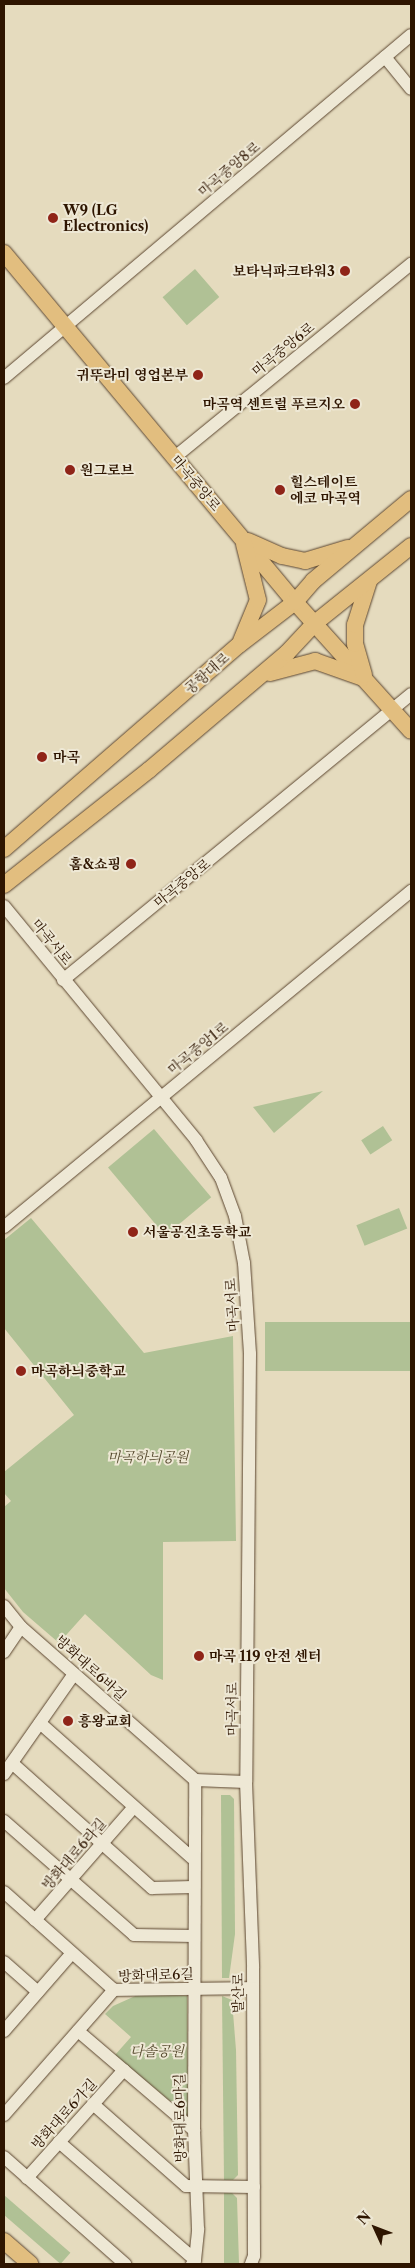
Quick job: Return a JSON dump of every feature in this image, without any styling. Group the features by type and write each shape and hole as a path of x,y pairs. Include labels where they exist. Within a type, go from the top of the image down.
{"main road":[{"name":"마곡중앙로","path":"4,253 295,602 411,731"},
{"name":"공항대로","path":"4,849 239,645 295,602 313,581 411,500"},
{"path":"242,538 282,556 305,561 353,547"},
{"path":"239,645 258,600 242,538"},
{"path":"4,885 256,679 315,624 411,546"},
{"path":"365,679 355,644 354,625 369,581"},
{"path":"256,679 286,666 315,661 365,679"},
{"path":"4,2241 30,2264"}],"street":[{"name":"마곡중앙8로","path":"4,378 411,35"},
{"path":"385,57 411,89"},
{"name":"마곡중앙6로","path":"175,457 411,264"},
{"path":"392,710 411,694"},
{"name":"마곡중앙로","path":"63,980 392,710"},
{"name":"마곡중앙1로","path":"4,1227 411,891"},
{"name":"마곡서로","path":"4,906 196,1140 221,1178 235,1216 244,1263 250,1354 246,1782"},
{"name":"방화대로6바길","path":"4,1606 21,1627 194,1780"},
{"path":"4,1652 21,1627"},
{"path":"4,1774 74,1674"},
{"path":"40,1723 192,1858"},
{"path":"12,1763 152,1888 194,1887"},
{"path":"195,1989 192,1858 194,1780 246,1782"},
{"name":"발산로","path":"246,1782 253,1988 254,2261"},
{"name":"방화대로6라길","path":"35,1920 134,1807"},
{"path":"4,1821 134,1935 194,1936"},
{"path":"4,1892 114,1990"},
{"path":"5,2028 72,1953"},
{"path":"4,1962 38,1992"},
{"name":"방화대로6길","path":"4,2115 114,1990 253,1988"},
{"name":"방화대로6마길","path":"194,2262 197,2186 194,2130 195,1989"},
{"path":"78,2030 194,2130"},
{"name":"방화대로6가길","path":"28,2178 124,2070"},
{"name":"방화대로6마길","path":"93,2104 186,2186 197,2186"},
{"name":"방화대로6마길","path":"59,2142 194,2262"},
{"path":"4,2157 126,2264"},
{"path":"197,2186 254,2187"}],"green space":[{"path":"195,269 219,297 187,325 163,297"},
{"path":"323,1091 274,1133 253,1107"},
{"path":"383,1126 392,1140 370,1154 361,1140"},
{"path":"154,1129 211,1197 165,1236 108,1168"},
{"path":"399,1208 407,1228 365,1246 356,1225"},
{"name":"마곡하늬공원","path":"31,1218 144,1353 233,1336 236,1541 163,1542 163,1680 151,1675 85,1614 59,1643 23,1612 4,1588 4,1507 11,1501 4,1493 4,1472 74,1415 4,1328 4,1240"},
{"path":"265,1322 411,1322 411,1371 265,1371"},
{"path":"221,1795 230,1795 234,1799 235,1934 229,1978 222,1978"},
{"name":"다솔공원","path":"142,1993 187,1996 188,2116 115,2055 131,2037 105,2014 113,2006"},
{"path":"222,1996 232,2000 236,2050 238,2175 233,2180 224,2180"},
{"path":"224,2192 232,2193 237,2198 239,2264 224,2264"},
{"path":"4,2195 70,2253 61,2264 4,2215"}],"place":[{"name":"W9 (LG Electronics)","path":"53,218"},
{"name":"보타닉파크타워3","path":"345,271"},
{"name":"귀뚜라미 영업본부","path":"198,375"},
{"name":"마곡역 센트럴 푸르지오","path":"355,404"},
{"name":"원그로브","path":"70,470"},
{"name":"힐스테이트 에코 마곡역","path":"280,490"},
{"name":"마곡","path":"42,757"},
{"name":"홈&쇼핑","path":"131,864"},
{"name":"서울공진초등학교","path":"133,1232"},
{"name":"마곡하늬중학교","path":"21,1371"},
{"name":"마곡 119 안전 센터","path":"199,1656"},
{"name":"흥왕교회","path":"68,1721"}]}
